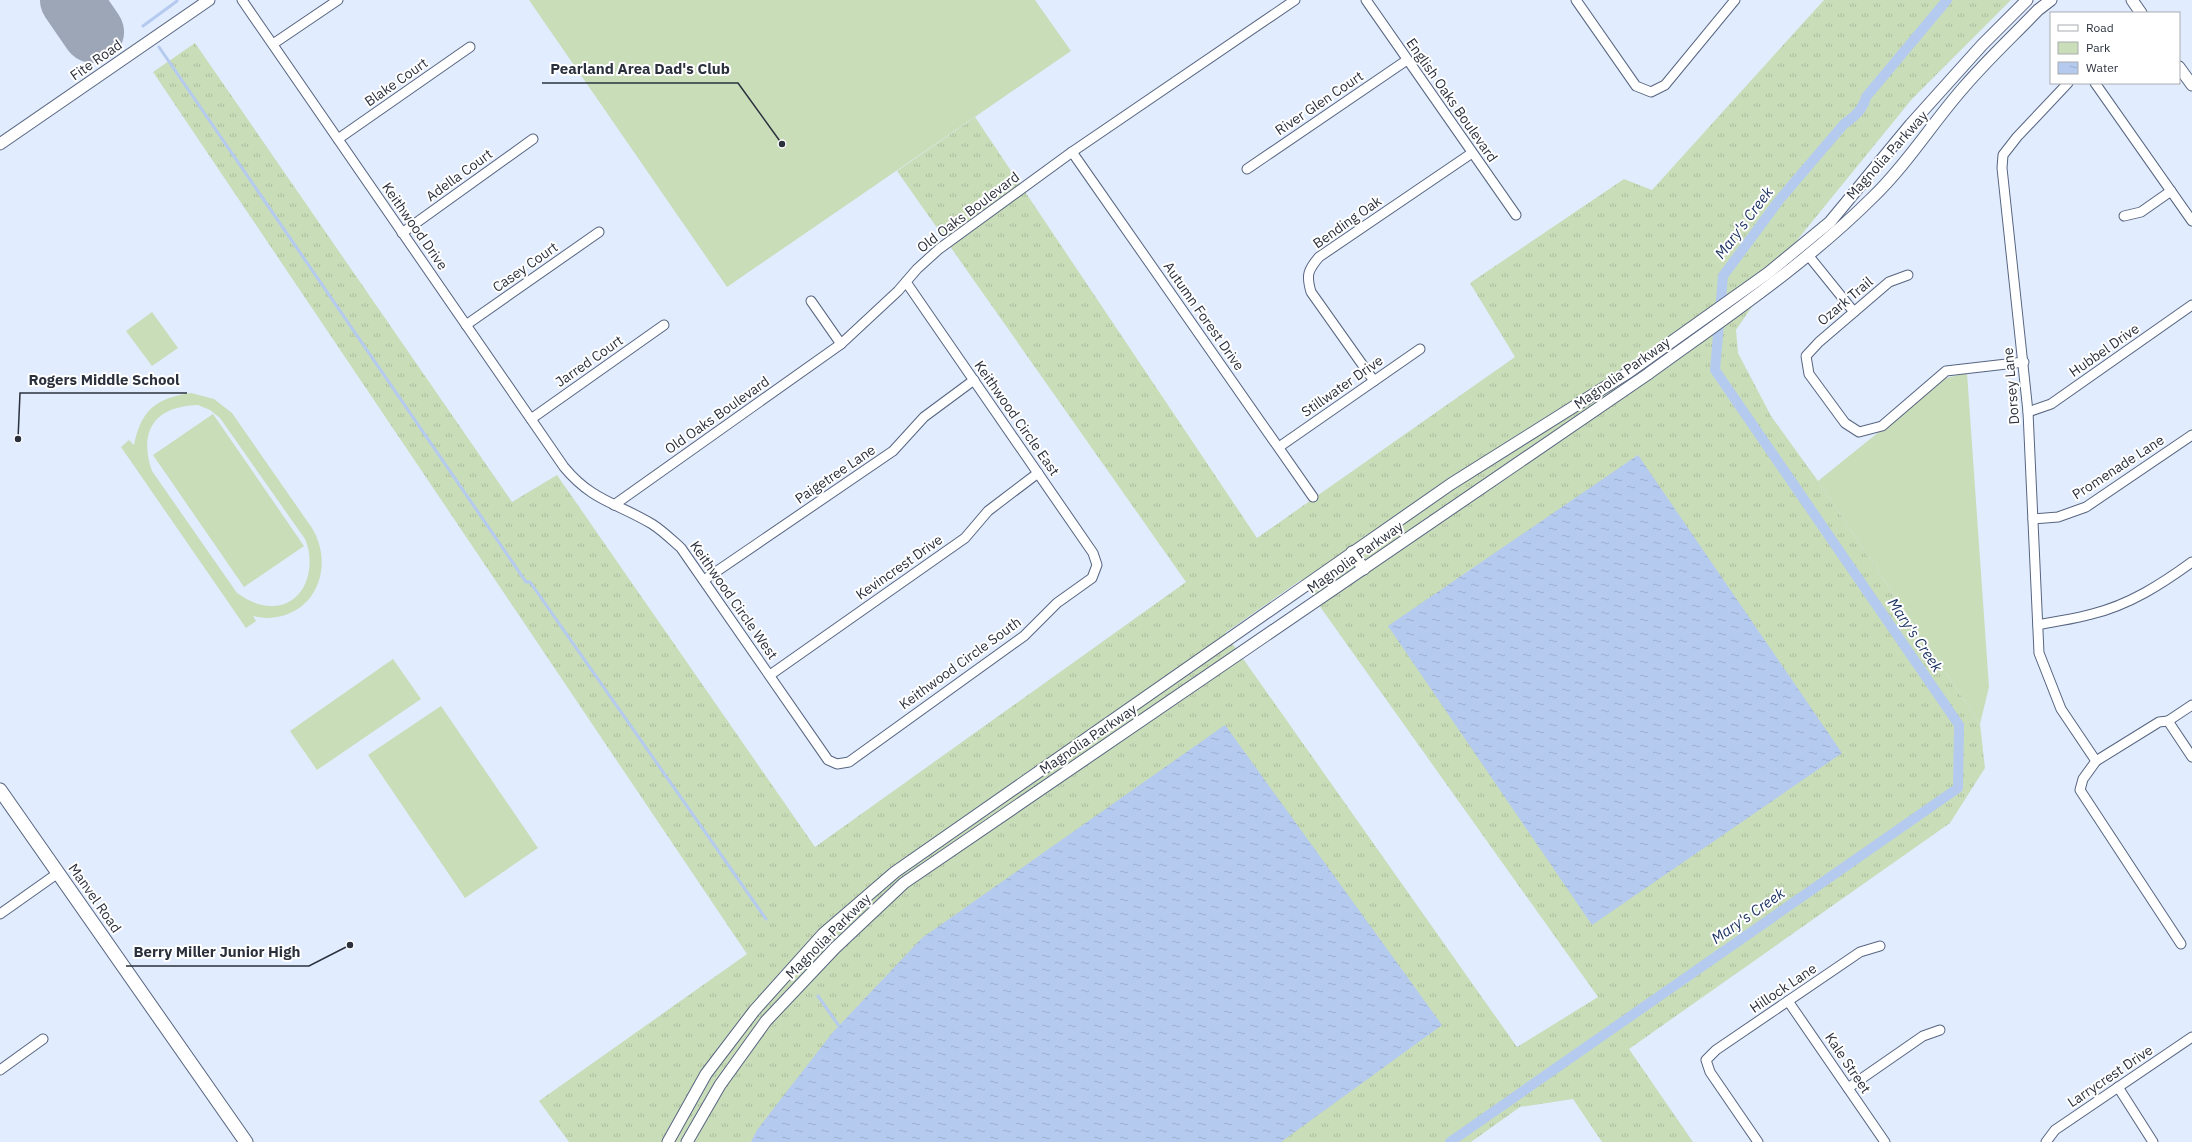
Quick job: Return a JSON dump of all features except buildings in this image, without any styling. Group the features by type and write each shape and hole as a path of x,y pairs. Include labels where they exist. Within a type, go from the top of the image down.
{"main road":[{"name":"Manvel Road","path":"0,790 246,1142"}],"street":[{"name":"Fite Road","path":"0,144 209,0"},
{"name":"Keithwood Drive","path":"242,0 564,467"},
{"path":"273,44 338,0"},
{"name":"Old Oaks Boulevard","path":"614,505 841,344 898,291 939,249 1072,152 1295,0"},
{"name":"English Oaks Boulevard","path":"1366,0 1516,215"},
{"path":"1576,0 1636,86 1651,92 1665,85 1736,0"},
{"name":"Magnolia Parkway","path":"668,1142 706,1074 739,1031 823,934 895,872 1451,484 1629,372 1751,285 1830,222 1911,124 1982,44 2027,0"},
{"name":"Magnolia Parkway","path":"688,1142 720,1085 766,1021 834,948 904,883 1668,360 1760,294 1808,255 1874,196 1914,151 1964,86 2038,10 2050,0"},
{"path":"2132,0 2140,12"},
{"name":"Blake Court","path":"338,139 470,47"},
{"name":"River Glen Court","path":"1247,169 1407,60"},
{"path":"2180,68 2192,85"},
{"name":"Dorsey Lane","path":"2067,84 2026,126 2003,155 2002,168 2024,362 2028,412 2039,653 2061,709 2096,761"},
{"path":"2096,84 2170,192 2192,221"},
{"name":"Adella Court","path":"402,233 533,139"},
{"name":"Autumn Forest Drive","path":"1072,152 1313,497"},
{"name":"Bending Oak","path":"1374,381 1311,292 1308,280 1310,268 1319,257 1472,152"},
{"path":"2124,216 2141,212 2170,192"},
{"name":"Casey Court","path":"466,325 599,232"},
{"path":"1808,255 1854,312"},
{"name":"Ozark Trail","path":"1908,275 1890,282 1819,342 1806,356 1809,374 1845,422 1859,432 1882,426 1946,371 2024,362"},
{"name":"Keithwood Circle East","path":"906,282 1094,553 1097,565 1095,574"},
{"path":"811,301 841,344"},
{"name":"Hubbel Drive","path":"2028,412 2051,404 2192,305"},
{"name":"Jarred Court","path":"531,419 664,325"},
{"name":"Stillwater Drive","path":"1279,447 1420,349"},
{"name":"Paigetree Lane","path":"704,580 893,451 924,418 974,380"},
{"name":"Promenade Lane","path":"2033,519 2058,517 2086,507 2192,435"},
{"name":"Keithwood Circle West","path":"564,467 586,490 652,524 668,535 681,548 828,760 834,763"},
{"name":"Kevincrest Drive","path":"770,675 966,538 988,511 1038,473"},
{"path":"1352,552 1364,569"},
{"path":"2038,624 2093,614 2126,602 2162,583 2192,562"},
{"name":"Keithwood Circle South","path":"834,763 843,764 849,762 1024,636 1057,603 1095,574"},
{"path":"1211,651 1221,667"},
{"path":"2181,944 2080,790 2083,779 2096,761 2159,722 2168,721 2192,705"},
{"path":"2168,721 2192,757"},
{"path":"0,914 58,874"},
{"path":"881,884 891,895"},
{"name":"Hillock Lane","path":"1758,1142 1710,1072 1706,1060 1716,1050 1860,952 1880,946"},
{"name":"Kale Street","path":"1788,1001 1885,1142"},
{"path":"1848,1088 1923,1036 1940,1030"},
{"path":"739,1031 751,1041"},
{"name":"Larrycrest Drive","path":"2046,1142 2055,1130 2192,1037"},
{"path":"0,1070 43,1039"},
{"path":"2118,1087 2153,1142"}],"green space":[{"path":"529,0 1035,0 1071,51 727,287"},
{"path":"1824,0 2011,0 1912,99 1798,239 1736,330 1738,353 1771,416 1818,481 1980,724 1985,768 1950,823 1629,1049 1693,1142 1602,1142 1573,1099 1520,1107 1471,1142 569,1142 539,1101 747,954 153,72 195,43 512,502 557,475 815,847 1186,582 897,171 975,117 1257,538 1515,357 1470,283 1624,179 1652,190","holes":["1301,580 1598,997 1517,1047 1225,633"]},
{"path":"152,312 178,348 152,366 126,331"},
{"path":"1967,373 1989,687 1980,724 1818,481 1946,378"},
{"path":"191,393 214,399 232,413 312,528 319,543 322,558 321,573 317,586 309,599 299,608 285,615 269,618 253,616 256,621 246,628 121,447 129,440 134,445 141,423 146,414 152,408 159,402 179,395","holes":["198,405 210,410 220,418 305,539 310,559 306,581 302,590 295,598 286,604 264,606 250,601 237,593 152,471 148,457 147,444 149,433 154,423 161,416 171,410 183,406"]},
{"path":"213,414 304,546 244,587 153,455"},
{"path":"393,659 421,699 317,770 290,731"},
{"path":"441,706 538,848 465,898 368,755"}],"water":[{"path":"1638,455 1842,753 1592,925 1388,626"},
{"path":"1225,725 1442,1025 1281,1142 751,1142 757,1130 833,1032 922,938"}],"waterway":[{"name":"Mary's Creek","path":"1450,1142 1958,788 1959,725 1715,370 1723,276 1780,199 1844,124 1858,112 1866,97 1947,0"},
{"path":"143,26 177,1"},
{"path":"159,47 526,582 530,582 766,919"},
{"path":"818,996 839,1026"}],"runway":[{"path":"71,0 93,32"}],"place":[{"name":"Pearland Area Dad's Club","path":"782,144"},
{"name":"Rogers Middle School","path":"18,439"},
{"name":"Berry Miller Junior High","path":"350,945"}]}
